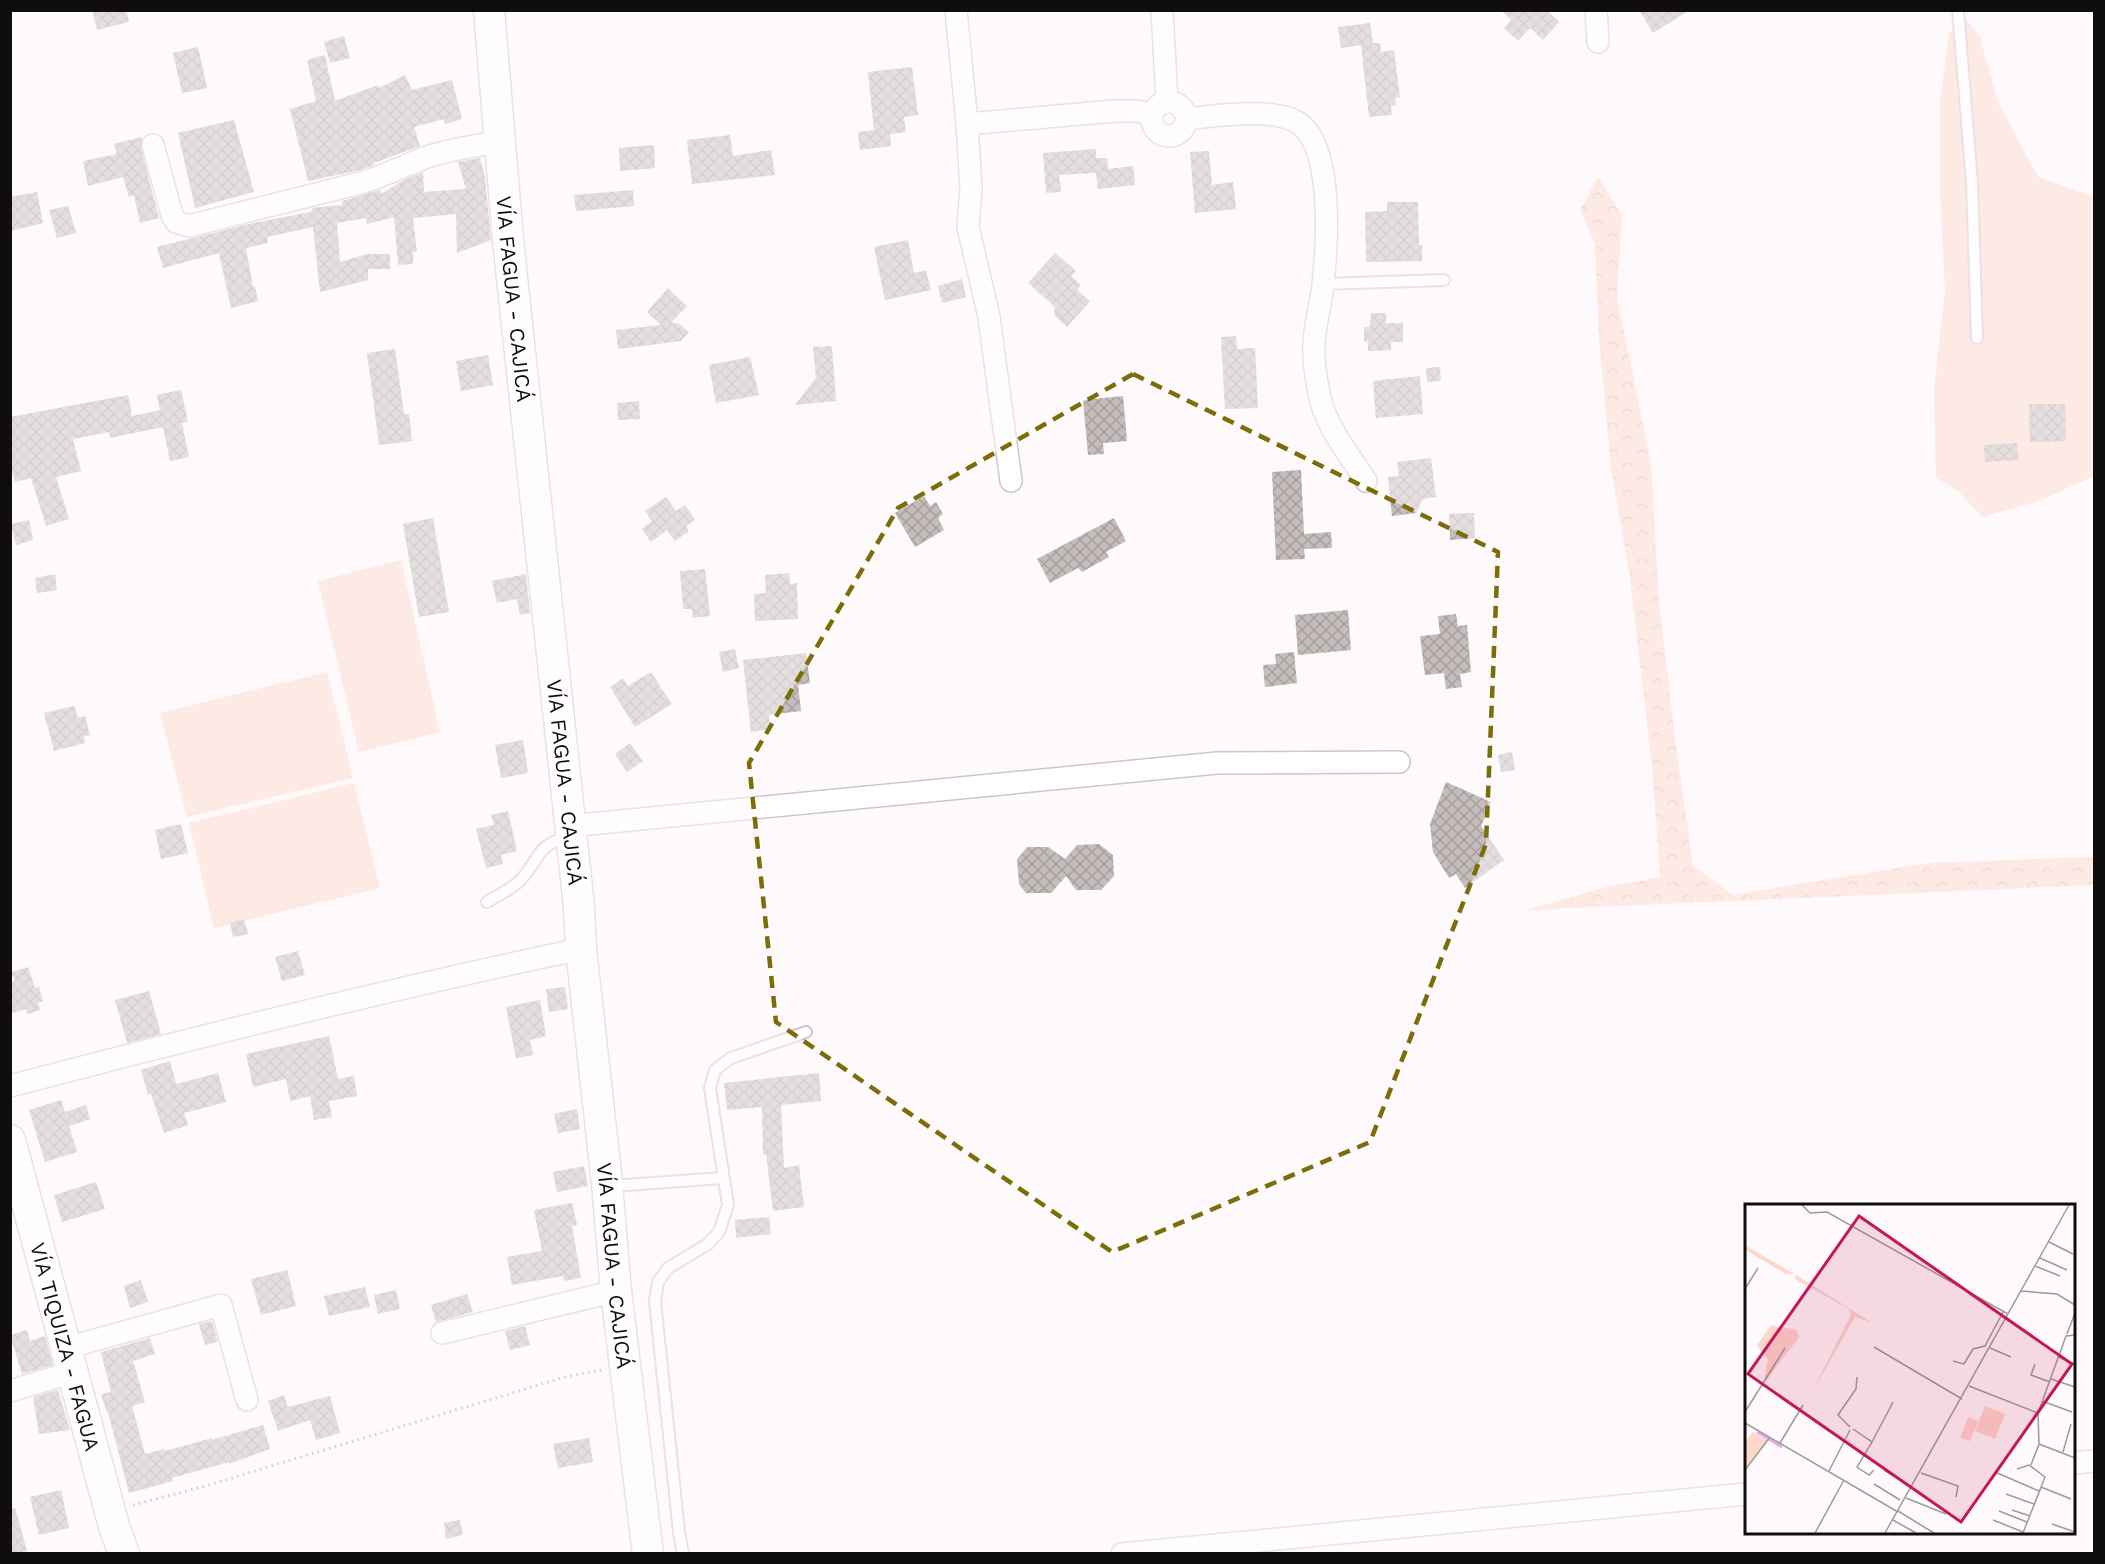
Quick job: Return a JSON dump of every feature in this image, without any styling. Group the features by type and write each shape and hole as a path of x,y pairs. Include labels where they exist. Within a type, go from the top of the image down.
{"street":[{"name":"VÍA FAGUA - CAJICÁ","path":"489,10 499,142 579,907 581,949 607,1183 616,1291 648,1554"},
{"path":"956,10 971,189 969,227 989,316 1011,481"},
{"path":"967,124 1137,111 1160,108 1180,106 1186,119 1185,127 1179,134 1167,137 1159,134 1153,127 1160,108 1162,10"},
{"path":"1596,10 1598,42"},
{"path":"1186,119 1252,115 1283,116 1297,121 1315,145 1322,166 1326,196 1323,284 1314,344 1319,394 1330,425 1366,481"},
{"path":"153,145 172,215 176,222 189,226 364,182 388,175 430,156 499,142"},
{"path":"570,832 1217,763 1399,762"},
{"path":"10,1086 216,1032 491,967 581,949"},
{"name":"VÍA TIQUIZA - FAGUA","path":"10,1140 16,1185 124,1554"},
{"path":"442,1333 616,1291"},
{"path":"10,1390 69,1360 221,1305 247,1400"},
{"path":"2075,1463 2094,1461"},
{"path":"1122,1554 1745,1494"}],"lane":[{"path":"1958,10 1972,182 1977,338"},
{"path":"1323,284 1444,280"},
{"path":"487,902 517,884 540,852 570,832"},
{"path":"683,1554 655,1301 658,1282 668,1268 708,1244 719,1232 728,1205 710,1088 715,1070 731,1058 806,1032"},
{"path":"607,1183 626,1185 723,1178"}],"path":[{"path":"110,1510 205,1486 566,1377 624,1365"}],"highlighted area":[{"path":"1133,374 1498,552 1486,844 1370,1142 1112,1252 776,1022 749,763 898,508"}],"green space":[{"path":"1959,10 1980,37 1998,102 2038,177 2094,197 2094,476 2037,502 1982,517 1959,492 1936,477 1934,390 1945,290 1940,190 1940,103 1949,33 1959,30"},
{"path":"1598,177 1622,215 1617,297 1651,463 1659,604 1693,866 1733,895 1928,863 2094,857 2094,885 1527,910 1606,887 1660,877 1652,766 1630,578 1611,468 1599,338 1595,244 1580,210"},
{"path":"401,560 440,732 359,752 318,581"},
{"path":"327,672 353,778 187,817 160,713"},
{"path":"354,783 380,888 214,928 189,823"}],"building":[{"path":"92,10 126,10 129,22 97,30"},
{"path":"1500,10 1546,10 1559,22 1543,40 1530,28 1518,41 1504,28 1511,20"},
{"path":"1639,10 1690,10 1653,33"},
{"path":"1370,23 1373,43 1380,43 1381,52 1394,50 1400,97 1395,98 1396,105 1391,106 1392,115 1369,117 1361,45 1341,48 1338,27"},
{"path":"344,36 350,58 330,63 324,42"},
{"path":"198,47 207,88 182,93 173,53"},
{"path":"325,55 335,101 378,85 379,88 405,75 412,90 452,80 462,119 445,124 444,119 414,127 420,146 360,170 308,181 290,109 316,101 307,60"},
{"path":"912,67 918,115 904,117 906,132 890,134 891,146 860,150 858,132 874,130 868,72"},
{"path":"234,120 254,192 195,208 178,133"},
{"path":"730,135 733,156 771,150 775,175 692,184 687,140"},
{"path":"142,137 141,148 159,218 140,223 134,195 129,197 123,177 88,186 83,161 117,154 114,144"},
{"path":"654,145 655,168 620,171 619,148"},
{"path":"1096,149 1096,158 1107,158 1108,169 1133,166 1135,185 1098,189 1096,173 1059,175 1061,192 1046,193 1043,153"},
{"path":"1209,151 1212,185 1233,182 1236,209 1195,213 1190,152"},
{"path":"480,158 485,177 491,240 457,253 456,214 413,218 417,252 413,252 413,264 398,265 394,217 367,224 366,218 337,223 340,262 367,254 390,254 390,269 368,269 368,280 320,292 313,227 267,237 268,243 246,248 258,301 231,308 219,253 163,268 157,247 249,224 311,212 312,208 342,205 342,201 380,190 381,194 423,172 424,192 466,189 458,162"},
{"path":"633,190 634,206 576,211 574,195"},
{"path":"37,192 43,223 10,231 10,197"},
{"path":"1387,202 1418,202 1419,245 1422,245 1422,261 1366,262 1365,212 1387,211"},
{"path":"68,206 76,233 57,238 49,210"},
{"path":"908,240 914,273 926,270 931,290 885,300 874,247"},
{"path":"1055,253 1076,271 1071,276 1081,285 1077,290 1090,301 1067,327 1055,316 1054,306 1028,283"},
{"path":"962,279 966,297 942,303 938,286"},
{"path":"668,288 687,306 671,323 678,323 689,332 681,341 618,349 616,330 661,325 647,312"},
{"path":"1371,313 1386,313 1386,323 1403,323 1403,342 1391,342 1391,350 1368,351 1368,342 1364,342 1364,327 1370,327"},
{"path":"1236,336 1237,349 1255,348 1258,408 1225,409 1221,337"},
{"path":"832,346 836,401 795,405 816,378 813,347"},
{"path":"395,349 404,414 409,414 412,441 379,445 367,353"},
{"path":"488,355 493,385 461,391 456,361"},
{"path":"750,357 759,395 716,403 709,365"},
{"path":"1440,367 1441,381 1427,382 1426,368"},
{"path":"1420,376 1423,414 1376,418 1373,381"},
{"path":"181,390 188,422 182,423 189,457 170,461 163,427 110,438 109,432 73,439 81,471 56,477 69,519 46,526 31,478 15,482 10,462 10,417 128,395 132,416 160,410 157,395"},
{"path":"1123,396 1127,441 1103,443 1104,454 1088,455 1083,400"},
{"path":"639,401 640,419 618,420 617,403"},
{"path":"2029,404 2065,404 2066,441 2030,442"},
{"path":"2017,443 2018,460 1985,462 1984,445"},
{"path":"1431,458 1436,497 1423,499 1416,513 1392,516 1388,477 1399,476 1397,462"},
{"path":"1301,470 1304,534 1331,532 1332,548 1304,549 1305,559 1276,560 1272,472"},
{"path":"924,496 930,506 936,502 943,514 938,518 944,530 915,547 895,513"},
{"path":"666,497 676,511 685,505 695,520 686,526 689,531 675,541 667,530 651,542 642,529 652,521 645,511"},
{"path":"1474,513 1475,538 1450,540 1449,514"},
{"path":"433,518 449,612 419,617 403,524"},
{"path":"1114,518 1126,541 1106,552 1109,557 1082,572 1078,568 1050,583 1037,559"},
{"path":"29,520 33,540 16,545 11,524"},
{"path":"705,569 710,616 693,618 692,609 683,609 680,571"},
{"path":"789,573 790,584 797,583 798,619 755,621 754,594 766,593 765,575"},
{"path":"55,574 57,590 37,593 35,578"},
{"path":"526,574 530,613 520,615 517,599 497,603 492,581"},
{"path":"1348,610 1351,650 1298,655 1295,615"},
{"path":"1456,614 1458,626 1467,625 1471,672 1460,674 1462,687 1446,689 1444,673 1425,675 1420,636 1440,634 1438,616"},
{"path":"735,649 739,668 723,672 719,652"},
{"path":"1294,652 1297,683 1265,687 1263,665 1276,664 1275,654"},
{"path":"806,653 810,683 798,685 801,711 769,715 770,729 751,732 743,660"},
{"path":"651,672 672,704 635,727 610,687 623,678 628,686"},
{"path":"74,706 78,718 85,716 90,735 84,736 85,743 54,751 44,713"},
{"path":"523,740 528,773 501,778 495,745"},
{"path":"630,743 643,761 627,772 615,754"},
{"path":"1512,752 1515,770 1501,772 1498,755"},
{"path":"1446,782 1491,802 1481,826 1504,860 1465,888 1456,874 1449,878 1433,852 1430,824"},
{"path":"508,811 517,851 501,855 503,864 486,868 476,829 494,825 491,815"},
{"path":"181,824 188,853 161,859 155,830"},
{"path":"1099,844 1113,855 1114,876 1101,890 1076,890 1066,876 1051,893 1026,893 1019,884 1017,859 1027,847 1048,847 1065,859 1077,845"},
{"path":"244,919 248,934 233,937 230,923"},
{"path":"298,951 305,975 282,981 275,957"},
{"path":"28,967 35,988 39,987 43,1001 38,1003 40,1010 28,1014 26,1009 10,1014 10,983 15,981 11,972"},
{"path":"565,987 568,1009 549,1012 546,989"},
{"path":"149,991 161,1034 127,1043 115,1000"},
{"path":"540,1000 546,1036 530,1040 533,1055 516,1058 506,1007"},
{"path":"329,1036 338,1079 354,1076 357,1096 329,1101 332,1117 314,1120 310,1096 290,1101 286,1079 253,1087 246,1054"},
{"path":"170,1061 176,1084 218,1073 226,1102 184,1113 188,1125 164,1133 151,1094 148,1095 141,1070"},
{"path":"819,1073 821,1101 781,1105 784,1168 799,1165 804,1207 773,1211 766,1154 763,1155 762,1107 727,1110 724,1083"},
{"path":"61,1100 65,1112 86,1105 90,1119 69,1126 77,1152 45,1162 29,1110"},
{"path":"577,1109 580,1129 558,1133 554,1114"},
{"path":"584,1166 588,1186 557,1192 553,1172"},
{"path":"96,1182 105,1209 62,1222 54,1195"},
{"path":"572,1203 577,1225 572,1226 581,1278 564,1281 563,1276 512,1285 507,1257 542,1251 534,1210"},
{"path":"769,1217 771,1234 736,1238 735,1220"},
{"path":"287,1270 296,1306 261,1315 251,1279"},
{"path":"141,1280 148,1302 130,1308 124,1286"},
{"path":"365,1287 370,1307 329,1316 324,1296"},
{"path":"396,1290 400,1309 378,1314 374,1295"},
{"path":"467,1294 473,1312 436,1322 431,1305"},
{"path":"212,1321 218,1342 205,1345 199,1324"},
{"path":"525,1326 530,1345 510,1350 505,1331"},
{"path":"27,1330 30,1341 45,1336 53,1365 22,1374 10,1335"},
{"path":"150,1338 155,1354 133,1361 145,1402 132,1406 145,1454 212,1438 212,1440 263,1425 270,1449 229,1464 229,1462 172,1478 173,1481 129,1493 108,1412 101,1394 111,1392 101,1352"},
{"path":"58,1390 70,1430 39,1434 33,1397"},
{"path":"284,1395 288,1407 330,1396 340,1433 316,1440 310,1420 278,1431 268,1401"},
{"path":"589,1438 593,1462 558,1468 553,1444"},
{"path":"61,1490 69,1528 39,1535 30,1497"},
{"path":"15,1508 27,1551 10,1554 10,1509"},
{"path":"460,1520 463,1535 446,1539 444,1523"}]}
